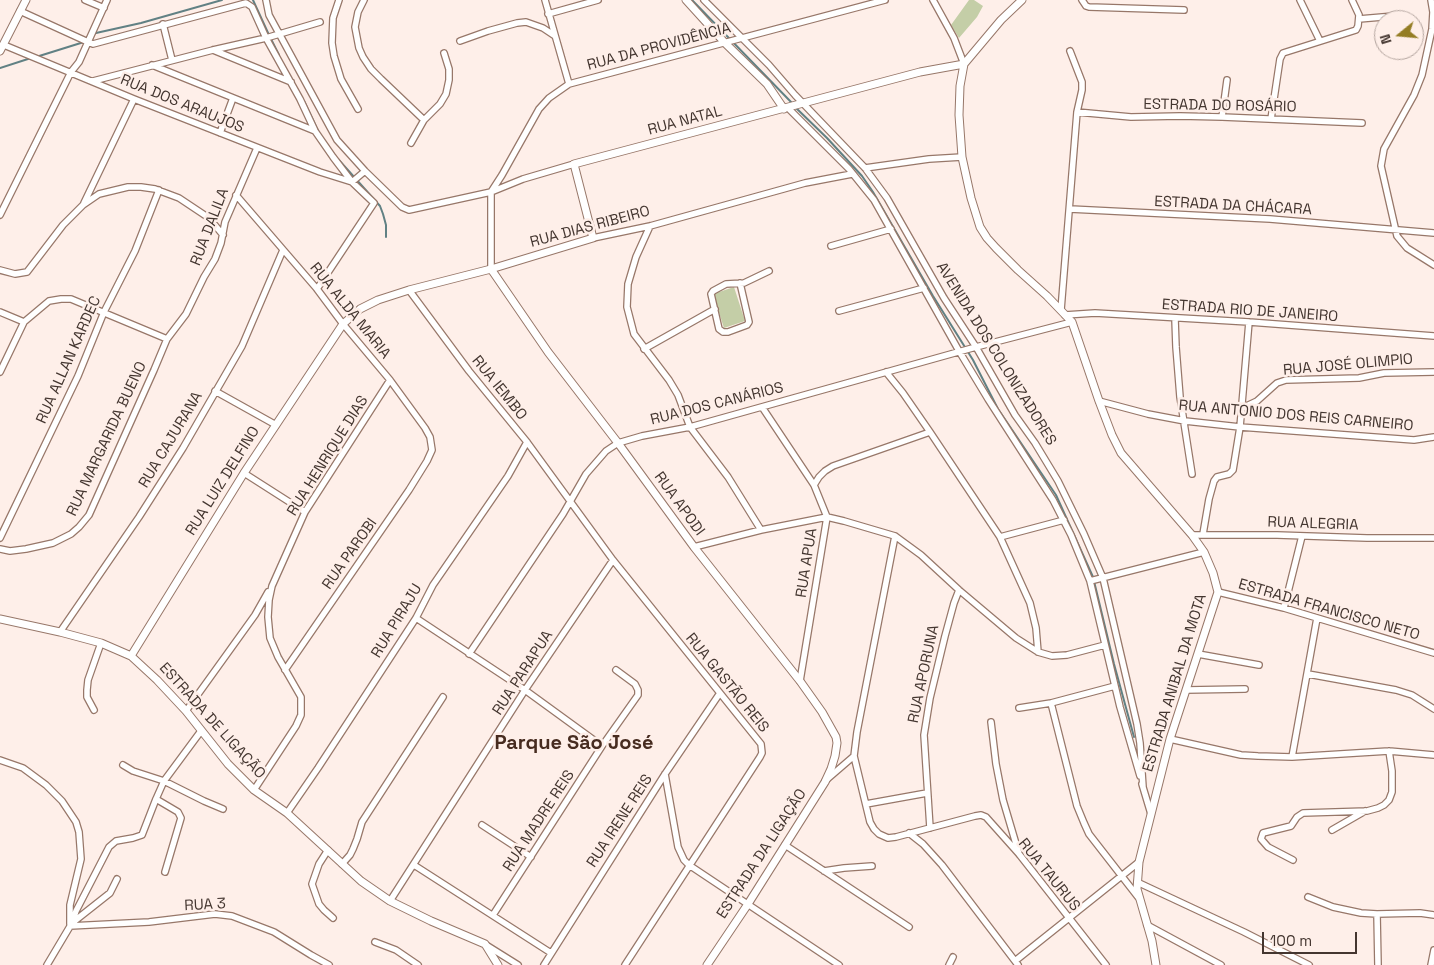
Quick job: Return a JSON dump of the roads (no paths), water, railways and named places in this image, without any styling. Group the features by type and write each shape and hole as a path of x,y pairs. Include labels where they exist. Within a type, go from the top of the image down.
{"street":[{"path":"2,48 26,0"},
{"path":"85,0 104,8"},
{"path":"0,215 71,72 79,62 107,0"},
{"path":"266,0 269,14 330,129 364,172 354,181"},
{"path":"339,0 333,18 332,43 334,56 341,79 358,109"},
{"path":"364,0 358,12 355,27 359,48 371,69 424,120"},
{"path":"545,0 569,84"},
{"path":"548,14 598,0"},
{"name":"AVENIDA DOS COLONIZADORES","path":"686,0 728,42 874,200 988,399 1046,487 1064,520 1091,581 1115,686 1132,752 1151,814"},
{"name":"AVENIDA DOS COLONIZADORES","path":"704,0 769,65 801,104 865,168 887,198 944,298 1015,415 1058,481 1084,534 1102,579 1137,724 1143,787"},
{"name":"RUA DA PROVIDÊNCIA","path":"491,192 539,109 549,98 569,84 886,0"},
{"path":"933,0 954,38 964,64 1001,20 1022,0"},
{"path":"1082,0 1089,7 1184,10"},
{"path":"1300,0 1320,41"},
{"path":"1270,119 1280,59 1283,53 1356,30 1359,19 1352,0"},
{"path":"1431,0 1433,12 1432,29 1422,74 1414,94 1384,149 1382,174 1396,236 1407,248 1434,265"},
{"path":"20,11 88,39 93,44 246,3 252,7 315,131 333,157 374,203 317,289"},
{"path":"1359,19 1374,18"},
{"path":"93,82 320,22"},
{"path":"460,41 488,31 526,22 543,28 555,36"},
{"path":"163,24 172,60"},
{"name":"RUA DOS ARAUJOS","path":"2,48 34,57 134,99 320,172 354,181"},
{"path":"213,50 291,82"},
{"path":"1063,312 1077,112 1082,90 1082,82 1070,51"},
{"path":"410,142 418,133 424,120 440,104 446,94 449,69 444,53"},
{"name":"RUA NATAL","path":"364,172 402,208 416,209 491,192 523,179 574,164 920,72 964,64"},
{"name":"ESTRADA ANIBAL DA MOTA","path":"964,64 960,86 959,115 962,157 980,227 1007,259 1072,322 1098,402 1121,453 1192,534 1204,552 1213,573 1218,592 1170,739 1139,862 1137,882 1156,965"},
{"path":"152,65 315,131"},
{"path":"1222,117 1227,80"},
{"path":"220,133 234,98"},
{"path":"83,204 134,99"},
{"name":"ESTRADA DO ROSÁRIO","path":"1077,112 1131,116 1222,117 1362,123"},
{"name":"RUA DALILA","path":"167,339 186,314 215,259 225,222 257,148"},
{"path":"865,168 962,157"},
{"path":"574,164 593,238"},
{"name":"RUA DIAS RIBEIRO","path":"343,324 360,309 378,300 409,290 491,269 593,238 650,226 805,183 852,174"},
{"path":"0,270 15,274 27,272 63,225 83,204 99,194 114,189 141,187 158,190 180,198 209,218 223,235"},
{"name":"RUA ALLAN KARDEC","path":"0,538 78,376 104,312 135,251 158,190"},
{"path":"491,192 491,269"},
{"name":"RUA ALDA MARIA","path":"236,195 317,289 343,324 390,380 425,428 430,437 432,450"},
{"name":"ESTRADA DA CHÁCARA","path":"1070,209 1270,219 1394,229"},
{"path":"650,226 636,258 628,284 627,306 631,326 644,349 669,380 678,395 690,427 728,477 761,530"},
{"path":"831,246 891,229"},
{"path":"1394,229 1434,232"},
{"name":"RUA CAJURANA","path":"60,632 139,517 183,448 242,346 283,250"},
{"name":"RUA APODI","path":"491,269 548,352 694,547 800,681 822,712 833,730 837,743 836,756"},
{"path":"740,283 748,324 728,332 723,332 719,328 711,294 713,291 726,284 740,283 769,271"},
{"path":"839,311 924,288"},
{"name":"RUA IEMBO","path":"409,290 469,371 527,442 570,500"},
{"path":"0,372 24,322 50,301 71,299 167,339"},
{"path":"644,349 715,309"},
{"path":"0,312 24,322"},
{"name":"ESTRADA RIO DE JANEIRO","path":"1063,312 1249,322 1434,336"},
{"path":"1175,318 1178,377 1192,474"},
{"name":"RUA DOS CANÁRIOS","path":"469,654 563,514 586,474 606,451 618,443 628,439 690,427 974,347 1072,322"},
{"path":"1203,534 1214,481 1233,470 1240,427 1249,322"},
{"name":"RUA LUIZ DELFINO","path":"131,656 244,472 343,324"},
{"name":"RUA MARGARIDA BUENO","path":"0,549 10,551 26,549 53,542 70,534 79,527 88,515 167,339"},
{"path":"886,372 930,432 1000,537 1030,603 1036,628 1038,652"},
{"name":"RUA JOSÉ OLIMPIO","path":"1242,408 1257,401 1277,383 1286,380 1359,378 1384,374 1434,372"},
{"name":"RUA HENRIQUE DIAS","path":"254,790 296,726 301,715 301,697 278,657 270,638 268,625 269,600 272,586 305,512 390,380"},
{"path":"215,391 276,425"},
{"name":"RUA ANTONIO DOS REIS CARNEIRO","path":"1098,402 1185,421 1240,427 1414,440 1434,437"},
{"name":"RUA APUA","path":"762,407 814,485 827,517 800,681"},
{"path":"814,485 825,471 833,466 930,432"},
{"name":"RUA PIRAJU","path":"286,813 318,768 416,618 433,585 508,476 527,442"},
{"name":"RUA PAROBI","path":"285,670 409,490 432,450"},
{"path":"244,472 305,512"},
{"name":"RUA GASTÃO REIS","path":"570,500 613,560 759,739 762,748 762,753 625,965"},
{"path":"694,547 761,530 827,517 895,536 921,555 1016,638 1038,652 1052,656 1105,645"},
{"path":"1000,537 1064,520"},
{"name":"RUA ALEGRIA","path":"1192,534 1434,538"},
{"path":"895,536 856,732 854,756 870,822 874,829 888,838 930,828"},
{"path":"1284,608 1302,536"},
{"path":"1091,581 1204,552"},
{"name":"RUA PARAPUA","path":"390,901 525,690 613,560"},
{"path":"186,711 255,615 272,586"},
{"name":"RUA APORUNA","path":"930,828 924,736 930,698 945,636 954,603 960,590"},
{"name":"ESTRADA FRANCISCO NETO","path":"1218,592 1284,608 1434,653"},
{"path":"416,618 525,690 602,746"},
{"path":"1292,757 1317,618"},
{"name":"ESTRADA DE LIGAÇÃO","path":"0,619 100,643 131,656 186,711 228,764 254,790 286,813 361,881 390,901 484,944 518,965"},
{"path":"94,710 87,690 88,680 100,643"},
{"path":"1198,654 1259,665"},
{"path":"1110,658 1120,656"},
{"name":"RUA MADRE REIS","path":"493,915 602,746 638,695 638,690 634,684 616,670"},
{"path":"1308,674 1396,690 1412,696 1434,709"},
{"path":"1019,708 1052,703 1115,686"},
{"path":"1186,690 1245,689"},
{"name":"RUA IRENE REIS","path":"544,965 665,774 720,693"},
{"path":"342,864 353,849 362,822 443,697"},
{"path":"1052,703 1077,806 1084,823 1089,834 1140,899"},
{"path":"991,722 1003,800 1019,854"},
{"path":"47,965 71,924 88,886 112,843 139,836 144,832 164,781 201,731"},
{"path":"1170,739 1242,755 1292,757 1389,751 1434,755"},
{"path":"1293,860 1268,847 1261,839 1263,833 1291,826 1297,817 1303,813 1366,811 1384,805 1389,800 1392,792 1392,771 1389,751"},
{"name":"ESTRADA DA LIGAÇÃO","path":"709,964 824,782 836,756"},
{"path":"824,782 854,756"},
{"path":"0,760 23,768 46,785 62,801 76,822 79,832 81,859 70,905 71,924"},
{"path":"123,765 133,771 164,781 223,809"},
{"path":"665,774 678,846 684,860 839,965"},
{"path":"866,804 928,793"},
{"path":"156,800 178,812 181,816 165,872"},
{"path":"1332,830 1366,811"},
{"name":"RUA TAURUS","path":"930,828 975,816 986,817 1008,844 1019,854 1068,919 1106,965"},
{"path":"482,825 531,857"},
{"path":"909,833 923,844 942,866 1016,963 1139,862"},
{"path":"785,845 909,927"},
{"path":"328,850 318,864 312,884 320,904 334,918"},
{"path":"414,865 551,953"},
{"path":"824,871 872,866"},
{"path":"71,924 110,893 117,879"},
{"path":"1137,882 1309,965"},
{"path":"1308,897 1333,907 1361,913 1420,913 1434,915"},
{"name":"RUA 3","path":"71,924 149,922 215,914 232,916 274,932 330,965"},
{"path":"1377,914 1378,965"},
{"path":"1147,926 1221,965"},
{"path":"375,942 396,950 418,965"},
{"path":"484,944 498,965"},
{"path":"1431,965 1434,953"},
{"path":"949,965 953,957"}],"waterway":[{"path":"93,34 141,23 222,0"},
{"path":"253,0 269,35"},
{"path":"692,0 792,103"},
{"path":"271,39 279,55"},
{"path":"36,57 84,42"},
{"path":"0,68 31,58"},
{"path":"304,101 319,133"},
{"path":"795,107 862,176 873,192 933,296 973,360 998,409 1056,495 1093,577 1134,737"},
{"path":"338,159 380,206 386,225 386,237"}],"district":[{"name":"Parque São José","path":"574,744"}]}
